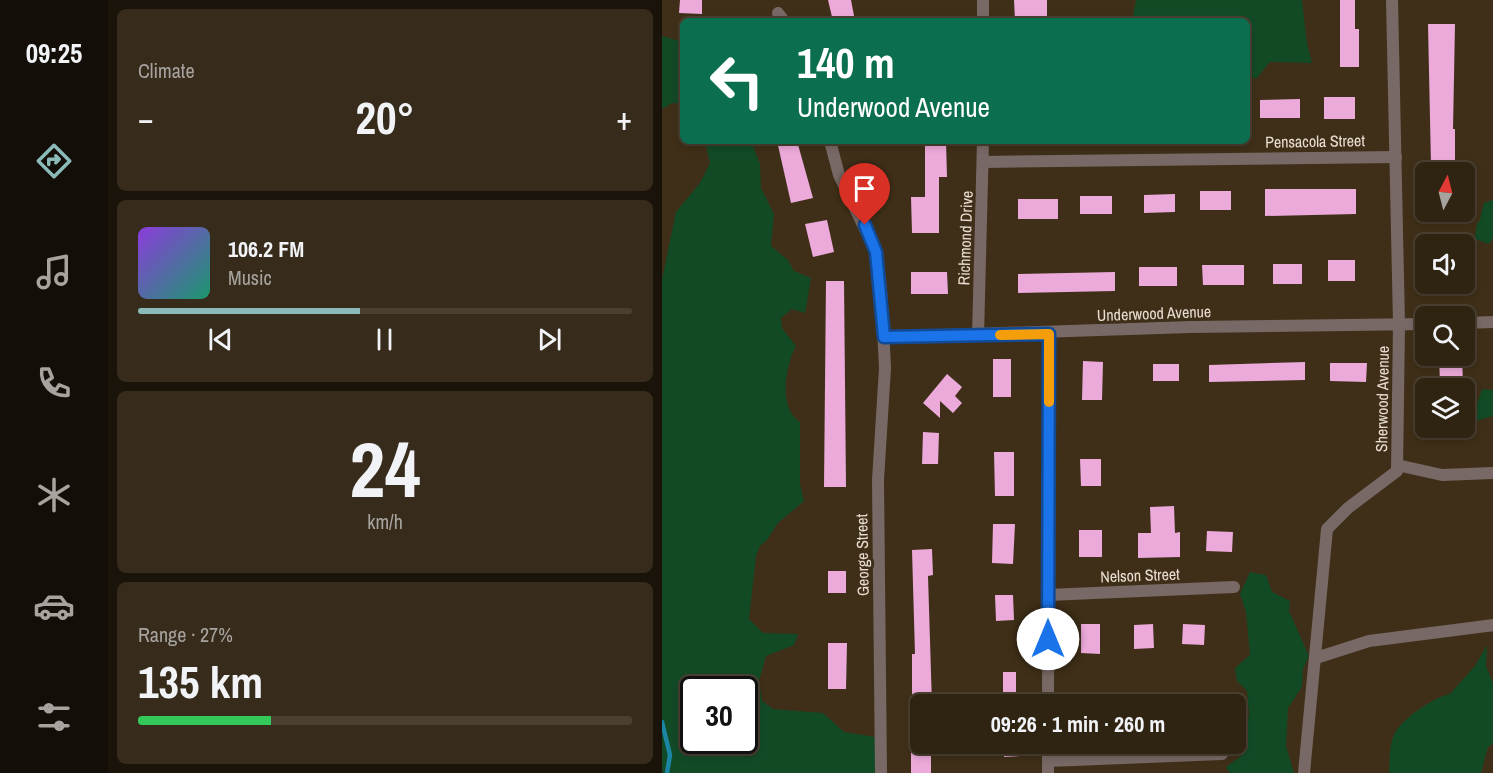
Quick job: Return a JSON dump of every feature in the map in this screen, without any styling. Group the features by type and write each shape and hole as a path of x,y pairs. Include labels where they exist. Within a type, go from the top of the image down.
{"street":[{"path":"983,0 983,18"},
{"name":"Sherwood Avenue","path":"1316,773 1304,769 1327,529 1348,508 1397,471 1399,324 1392,0"},
{"name":"George Street","path":"831,144 839,174 876,252 884,337 878,480 881,773"},
{"name":"Richmond Drive","path":"978,336 983,144"},
{"name":"Pensacola Street","path":"983,162 1396,157"},
{"path":"1475,323 1493,322"},
{"name":"Underwood Avenue","path":"884,337 1049,334 1190,327 1415,324"},
{"path":"1048,694 1049,334"},
{"path":"1397,465 1442,475 1493,473"},
{"name":"Nelson Street","path":"1048,595 1234,587"},
{"path":"1316,658 1369,641 1493,625"},
{"path":"1048,767 1222,754"}],"green space":[{"path":"1136,0 1302,0 1307,44 1312,63 1270,62 1256,79 1250,76 1250,18 1133,18"},
{"path":"662,36 680,41 680,104 672,103 662,109"},
{"path":"706,144 752,144 760,164 761,188 774,214 771,246 788,260 794,271 811,278 805,313 792,309 781,318 782,328 796,346 789,364 786,397 793,416 800,422 800,484 804,501 778,523 767,540 760,546 756,556 749,619 763,633 798,634 794,645 766,656 759,681 762,701 773,709 823,713 844,732 881,738 881,773 662,773 662,280 676,212 700,183 710,163"},
{"path":"1493,200 1493,238 1489,244 1475,239 1477,223 1479,223 1484,203"},
{"path":"1482,389 1493,390 1493,416 1475,421 1475,410"},
{"path":"1250,572 1266,575 1272,592 1290,601 1289,611 1309,656 1303,669 1302,687 1288,708 1286,746 1294,773 1230,773 1226,767 1241,754 1246,754 1246,730 1249,714 1247,691 1237,681 1235,668 1250,655 1246,612 1240,594"},
{"path":"1487,645 1486,666 1493,683 1494,743 1488,747 1481,773 1389,773 1391,744 1397,729 1418,710 1450,694 1475,666"}],"building":[{"path":"680,0 702,0 702,14 679,13"},
{"path":"828,0 851,0 854,18 832,18"},
{"path":"1014,0 1047,0 1047,18 1015,18"},
{"path":"1340,0 1355,0 1355,29 1359,29 1359,67 1340,67"},
{"path":"1428,24 1455,24 1453,129 1455,129 1455,162 1431,162"},
{"path":"1324,97 1355,97 1355,119 1324,119"},
{"path":"1300,99 1300,118 1260,118 1260,100"},
{"path":"778,144 798,144 813,198 791,203"},
{"path":"925,144 946,144 947,177 939,177 939,233 912,233 911,197 925,197"},
{"path":"1265,189 1356,189 1356,214 1265,216"},
{"path":"1200,191 1231,191 1231,210 1200,210"},
{"path":"1175,194 1175,212 1144,213 1144,195"},
{"path":"1080,196 1112,196 1112,214 1080,214"},
{"path":"1018,199 1058,199 1058,219 1018,219"},
{"path":"827,220 834,252 813,257 805,224"},
{"path":"1430,222 1458,222 1458,224 1430,224"},
{"path":"1328,260 1355,260 1355,281 1328,281"},
{"path":"1273,264 1302,264 1302,284 1273,284"},
{"path":"1202,265 1244,265 1244,285 1203,285"},
{"path":"1139,267 1177,267 1177,286 1139,286"},
{"path":"911,272 947,272 948,294 911,294"},
{"path":"1115,272 1115,291 1018,293 1018,274"},
{"path":"826,281 844,281 846,487 824,487"},
{"path":"993,359 1011,359 1011,397 993,397"},
{"path":"1083,361 1103,362 1102,400 1082,400"},
{"path":"1305,362 1305,380 1209,382 1209,365"},
{"path":"1330,363 1367,363 1366,382 1330,381"},
{"path":"1153,364 1179,364 1179,381 1153,381"},
{"path":"1439,366 1462,366 1463,378 1440,378"},
{"path":"947,374 962,387 955,396 962,403 953,413 940,401 940,418 923,403"},
{"path":"923,432 939,433 938,464 922,464"},
{"path":"994,452 1014,452 1014,496 995,496"},
{"path":"1080,459 1101,459 1101,486 1081,486"},
{"path":"1174,506 1175,533 1180,532 1180,557 1138,558 1138,533 1151,533 1150,507"},
{"path":"993,524 1015,524 1013,564 992,563"},
{"path":"1079,530 1102,530 1102,557 1079,557"},
{"path":"1207,531 1233,532 1232,552 1206,551"},
{"path":"932,549 933,575 928,576 932,694 912,694 912,654 915,654 912,550"},
{"path":"828,571 846,571 846,593 828,593"},
{"path":"995,595 1013,595 1014,620 996,621"},
{"path":"1081,624 1100,624 1100,654 1081,653"},
{"path":"1153,624 1154,648 1134,649 1134,625"},
{"path":"1183,624 1205,625 1204,645 1182,644"},
{"path":"828,643 847,643 846,689 828,689"},
{"path":"1003,672 1016,672 1016,694 1003,694"},
{"path":"911,754 931,754 931,773 911,773"},
{"path":"1004,754 1020,754 1020,756 1004,757"}],"waterway":[{"path":"662,722 670,755 667,773"}],"slow traffic":[{"path":"1000,335 1049,334 1049,402"}],"route":[{"path":"865,225 876,252 884,337 1049,334 1048,639"}]}
